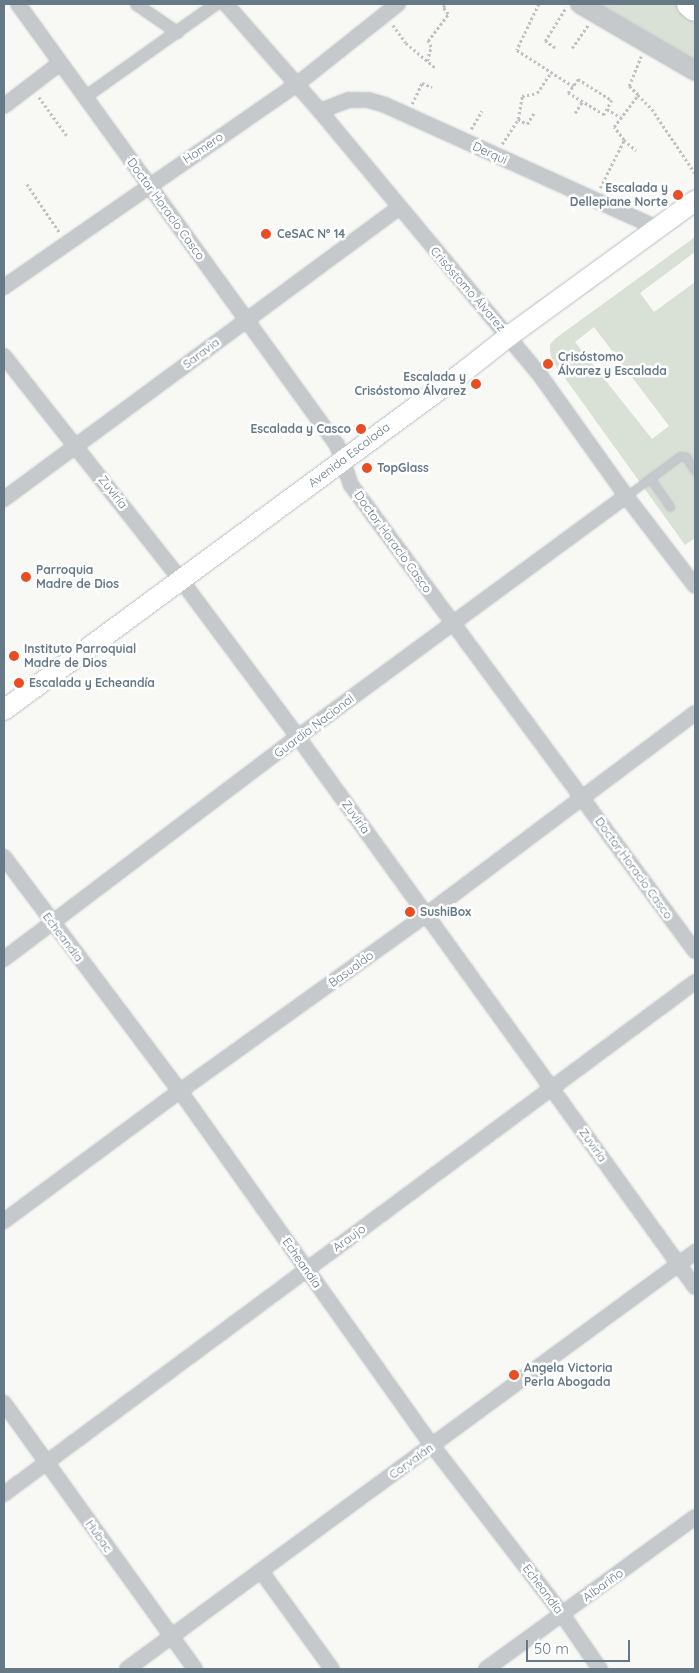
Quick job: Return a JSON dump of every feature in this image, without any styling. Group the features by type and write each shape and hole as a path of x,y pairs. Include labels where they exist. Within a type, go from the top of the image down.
{"highway":[{"path":"690,4 695,8"}],"main road":[{"name":"Avenida Escalada","path":"4,710 509,336 695,201"}],"street":[{"name":"Doctor Horacio Casco","path":"18,4 336,445 351,485 695,951"},
{"path":"136,4 177,32"},
{"path":"84,97 215,4"},
{"name":"Crisóstomo Álvarez","path":"226,4 320,110 399,208 509,336 538,372 626,496 695,586"},
{"name":"Homero","path":"4,287 149,184 296,84 398,4"},
{"path":"580,4 695,71"},
{"path":"4,106 60,64"},
{"name":"Derqui","path":"320,110 332,104 349,100 368,100 408,114 657,228"},
{"name":"Saravia","path":"4,499 399,208"},
{"name":"Zuviría","path":"4,356 77,445 298,737 695,1287"},
{"name":"Guardia Nacional","path":"4,958 298,737 626,496"},
{"name":"Basualdo","path":"4,1221 180,1091 426,915 583,799 695,713"},
{"name":"Echeandía","path":"4,857 180,1091 432,1445 562,1614 600,1669"},
{"name":"Araujo","path":"4,1494 695,982"},
{"name":"Corvalán","path":"127,1669 695,1252"},
{"name":"Hubac","path":"4,1402 195,1669"},
{"name":"Albariño","path":"486,1669 695,1517"},
{"path":"261,1572 332,1669"}],"lane":[{"path":"626,496 680,456 686,457 695,472"},
{"path":"650,478 670,507"}],"path":[{"path":"427,61 431,47 428,42 448,14 443,7 446,4"},
{"path":"539,4 517,50 573,86"},
{"path":"555,48 545,41 568,4"},
{"path":"572,48 596,13"},
{"path":"384,14 406,43 435,67"},
{"path":"647,43 629,86 652,110 695,173"},
{"path":"504,141 518,119 522,96 537,93 551,72"},
{"path":"578,79 612,100 604,115 582,102 568,93 578,79"},
{"path":"408,114 422,83 432,87"},
{"path":"30,86 68,137"},
{"path":"636,150 624,140 614,127 638,95"},
{"path":"575,113 582,102"},
{"path":"607,109 622,118"},
{"path":"464,141 482,111"},
{"path":"518,119 527,124 534,112"},
{"path":"595,199 624,140"},
{"path":"28,184 67,242"}],"shaded area":[{"path":"599,4 676,4 695,20 695,60"},
{"path":"695,237 695,252 640,293 654,312 695,282 695,538 685,545 552,360 550,344","holes":["594,327 669,426 652,439 575,342"]}],"place":[{"name":"Escalada y Dellepiane Norte","path":"678,195"},
{"name":"CeSAC Nº 14","path":"266,234"},
{"name":"Crisóstomo Álvarez y Escalada","path":"548,364"},
{"name":"Escalada y Crisóstomo Álvarez","path":"476,384"},
{"name":"Escalada y Casco","path":"361,429"},
{"name":"TopGlass","path":"367,468"},
{"name":"Parroquia Madre de Dios","path":"26,577"},
{"name":"Instituto Parroquial Madre de Dios","path":"14,656"},
{"name":"Escalada y Echeandía","path":"19,683"},
{"name":"SushiBox","path":"410,912"},
{"name":"Angela Victoria Perla Abogada","path":"514,1375"}]}
